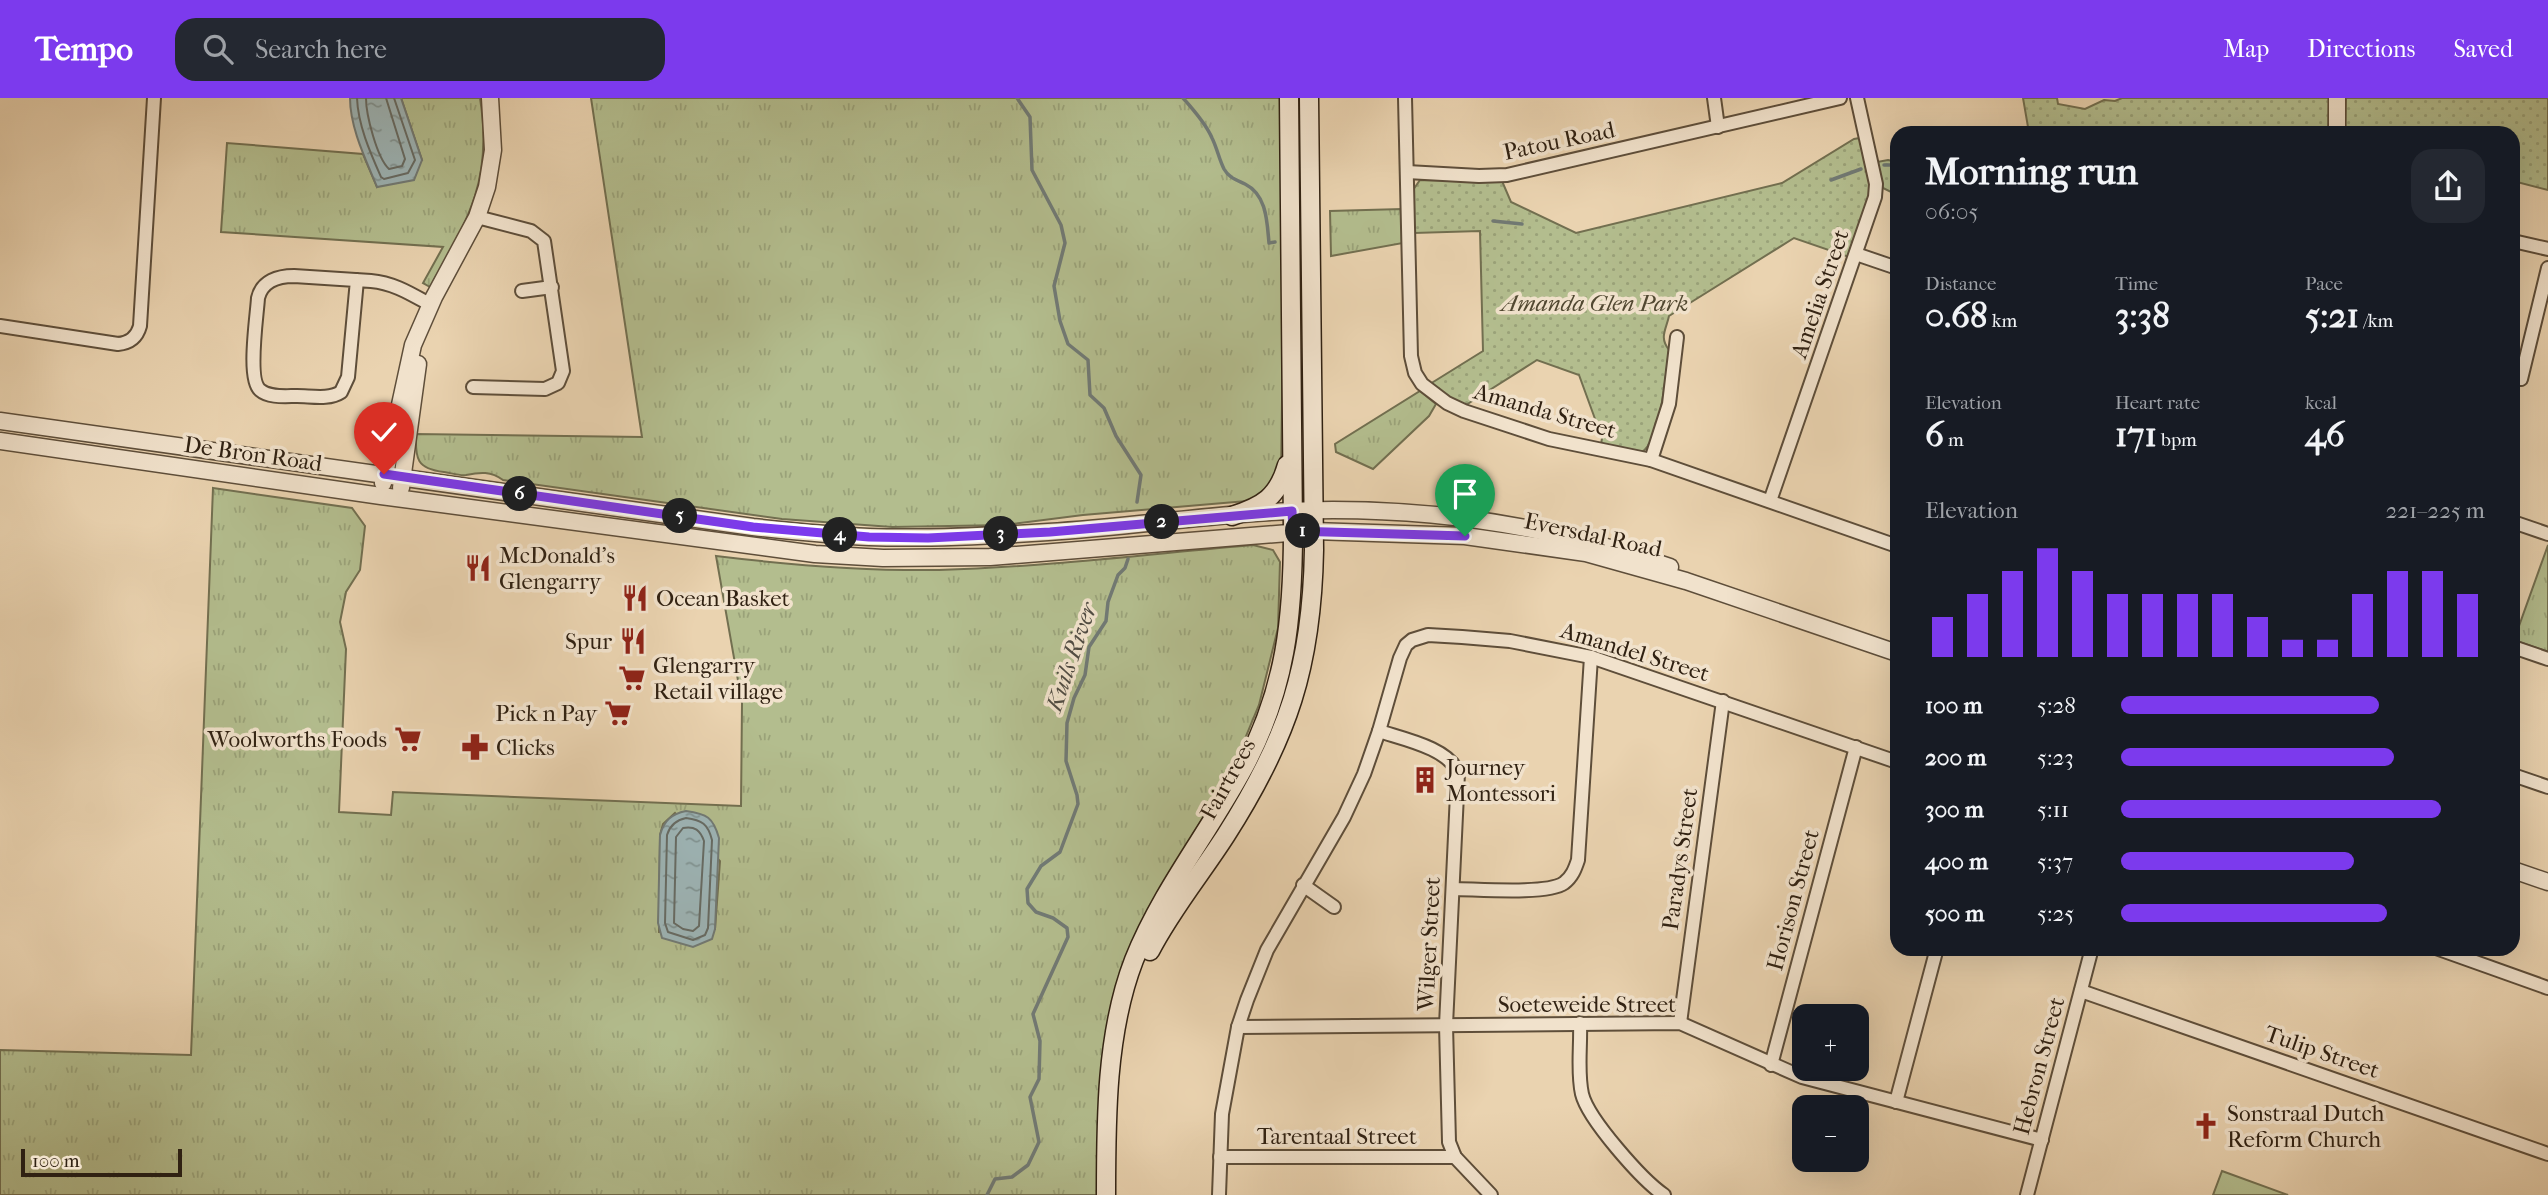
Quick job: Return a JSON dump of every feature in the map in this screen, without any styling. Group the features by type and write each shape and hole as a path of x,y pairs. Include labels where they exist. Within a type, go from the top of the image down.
{"main road":[{"path":"1289,98 1292,511"},
{"path":"1308,98 1313,511"},
{"path":"1232,516 1261,504 1278,489 1291,449"},
{"name":"Fairtrees","path":"1106,1195 1109,1086 1122,998 1147,930 1244,766 1278,683 1289,633 1293,597 1292,511"},
{"name":"Fairtrees","path":"1118,1028 1152,947 1260,779 1289,714 1308,641 1313,596 1313,511"}],"street":[{"path":"0,326 118,344 127,342 137,334 140,326 154,98"},
{"path":"381,496 413,345 431,304 477,217 487,187 493,160 490,98"},
{"name":"Amanda Street","path":"1405,98 1411,356 1415,373 1422,384 1447,403 1503,425 1549,439 1651,460 1890,544"},
{"path":"1714,98 1718,127"},
{"name":"Patou Road","path":"1407,172 1507,175 1840,98"},
{"name":"Amelia Street","path":"1770,501 1877,189 1857,98"},
{"path":"2337,98 2337,126"},
{"path":"473,387 545,389 558,383 562,377 564,361 546,247 539,236 531,231 477,217"},
{"path":"2520,243 2548,249"},
{"path":"1856,254 1890,266"},
{"path":"2521,379 2548,268"},
{"path":"357,280 348,377 341,392 329,397 278,396 263,393 258,389 253,374 258,298 264,285 287,276 357,280 391,284 431,304"},
{"path":"522,291 552,287"},
{"path":"400,498 424,324"},
{"path":"1651,460 1669,404 1677,337"},
{"name":"De Bron Road","path":"0,421 753,527 869,537 928,538 1050,532 1292,511"},
{"name":"De Bron Road","path":"0,441 381,496 816,554 883,558 990,557 1293,531"},
{"name":"Eversdal Road","path":"1292,511 1422,513 1547,531 1667,565 1785,610 1792,616"},
{"path":"2520,524 2548,534"},
{"name":"Eversdal Road","path":"1293,531 1465,536 1586,553 1686,581 1890,651"},
{"name":"Amandel Street","path":"1219,1195 1222,1114 1238,1027 1267,950 1344,817 1379,731 1400,658 1406,645 1417,637 1510,641 1591,657 1890,759"},
{"path":"2520,649 2548,659"},
{"path":"1453,889 1543,889 1564,883 1573,874 1578,860 1591,657"},
{"name":"Paradys Street","path":"1679,1023 1723,701"},
{"name":"Wilger Street","path":"1379,731 1439,752 1448,757 1456,767 1459,789 1446,1025 1449,1142 1455,1157"},
{"name":"Horison Street","path":"1770,1065 1856,747"},
{"path":"2520,778 2548,788"},
{"path":"2520,872 2548,882"},
{"path":"1303,885 1334,907"},
{"path":"1896,1102 1935,956"},
{"name":"Hebron Street","path":"2027,1195 2090,956"},
{"path":"2458,956 2548,988"},
{"name":"Tulip Street","path":"2081,990 2548,1154"},
{"path":"1580,1023 1581,1087 1585,1103 1635,1171 1664,1195"},
{"name":"Soeteweide Street","path":"1238,1027 1679,1023 1802,1077 2042,1140"},
{"name":"Tarentaal Street","path":"1220,1157 1455,1157"},
{"path":"1455,1157 1491,1195"}],"green space":[{"path":"401,98 480,98 483,152 480,175 466,219 430,287 423,283 443,247 221,232 227,143 363,154 377,187 422,160"},
{"path":"591,98 1281,98 1281,474 1254,499 1247,501 1083,515 1005,525 892,527 782,519 503,480 485,473 461,475 428,468 417,456 416,434 642,437"},
{"path":"2023,98 2057,98 2058,104 2085,109 2104,100 2115,101 2122,98 2329,98 2328,126 2028,126"},
{"path":"2346,98 2548,98 2548,190 2520,183 2520,126 2345,126"},
{"name":"Amanda Glen Park","path":"1860,138 1871,191 1849,257 1794,238 1669,316 1664,333 1664,341 1669,350 1662,405 1654,434 1642,452 1601,445 1602,438 1579,375 1537,360 1466,405 1453,400 1430,384 1483,351 1480,231 1414,233 1413,190 1420,180 1502,181 1511,202 1576,233 1782,183 1854,139"},
{"path":"1890,160 1890,192 1883,188 1877,162"},
{"path":"1402,209 1403,243 1331,256 1330,211"},
{"path":"1420,391 1436,404 1429,416 1373,469 1336,452 1335,444"},
{"path":"213,488 352,508 365,526 360,570 346,592 340,622 346,649 339,812 391,815 393,792 741,806 742,703 716,556 828,567 939,570 1057,563 1253,545 1273,550 1280,562 1278,628 1259,705 1232,770 1193,834 1122,979 1099,1195 0,1195 0,1050 191,1055","holes":["675,813 720,861 715,929 659,932 660,835 663,824"]},
{"path":"2548,545 2548,652 2520,642 2520,623"},
{"path":"2222,1171 2288,1195 2213,1195"}],"water":[{"path":"350,98 401,98 422,160 414,180 377,187 356,132"},
{"path":"686,811 708,818 719,838 715,929 712,939 693,947 662,938 658,923 660,835 669,819"}],"waterway":[{"name":"Kuils River","path":"1017,98 1030,117 1032,170 1061,225 1065,243 1054,286 1060,321 1068,344 1088,360 1090,395 1104,408 1116,436 1141,475 1137,502"},
{"path":"1183,98 1210,133 1226,172 1258,195 1268,226 1269,243 1275,242"},
{"path":"1884,165 1890,165"},
{"path":"1831,180 1861,169"},
{"path":"1493,221 1522,224"},
{"name":"Kuils River","path":"987,1195 995,1179 1012,1177 1028,1165 1039,1142 1030,1097 1039,1079 1040,1041 1033,1014 1068,937 1067,928 1053,918 1036,912 1028,903 1027,889 1041,866 1060,852 1078,804 1066,761 1067,723 1074,698 1085,675 1089,647 1106,621 1108,602 1118,575 1125,568 1128,559"}],"place":[{"name":"McDonald's Glengarry","path":"478,568"},
{"name":"Ocean Basket","path":"635,598"},
{"name":"Spur","path":"633,641"},
{"name":"Glengarry Retail village","path":"632,678"},
{"name":"Pick n Pay","path":"618,713"},
{"name":"Woolworths Foods","path":"408,739"},
{"name":"Clicks","path":"475,747"},
{"name":"Journey Montessori","path":"1425,780"},
{"name":"Sonstraal Dutch Reform Church","path":"2206,1126"}],"route":[{"path":"384,474 753,527 869,537 928,538 1050,532 1292,511 1293,531 1465,536"}]}
